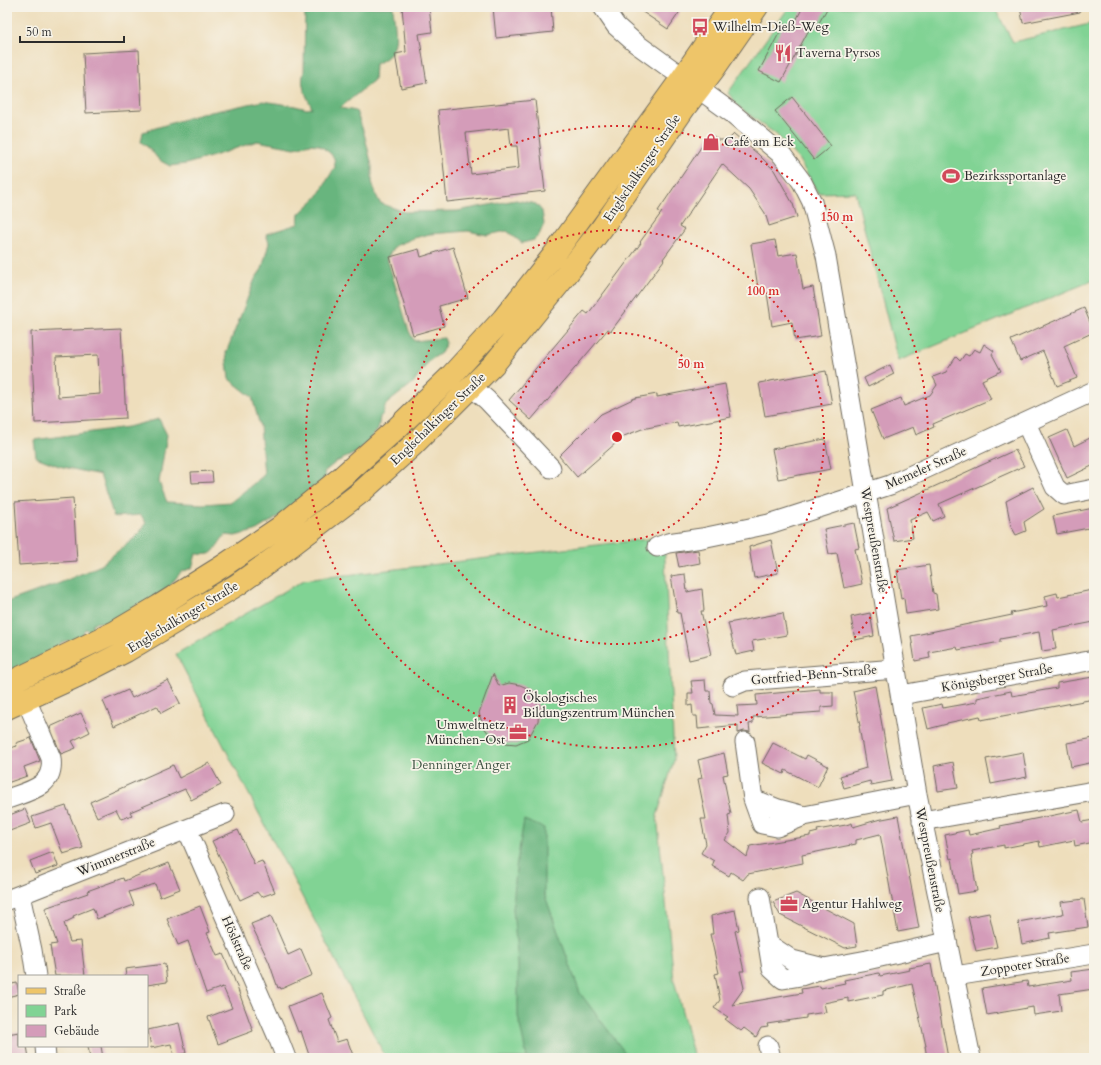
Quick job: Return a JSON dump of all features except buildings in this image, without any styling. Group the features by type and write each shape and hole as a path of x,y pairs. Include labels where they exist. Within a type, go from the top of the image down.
{"main road":[{"name":"Englschalkinger Straße","path":"17,703 126,651 237,585 360,493 413,445 494,364 563,280 602,228 631,184 690,83 731,7"},
{"name":"Englschalkinger Straße","path":"7,684 115,632 223,566 279,528 343,476 387,437 450,377 503,319 690,83 714,69 757,7"}],"street":[{"path":"603,7 616,26 634,42 690,83"},
{"name":"Westpreußenstraße","path":"690,83 732,113 782,155 802,182 812,202 826,256 922,821 971,1058"},
{"path":"472,387 487,400 550,468"},
{"name":"Memeler Straße","path":"657,547 668,543 702,538 768,524 890,485 1094,391"},
{"path":"1026,423 1055,487 1064,495 1094,489"},
{"name":"Königsberger Straße","path":"901,695 1094,660"},
{"name":"Gottfried-Benn-Straße","path":"733,686 745,681 896,669"},
{"path":"7,799 33,790 44,783 50,775 52,767 51,758 17,703"},
{"path":"745,742 753,799 778,809 804,816 917,794"},
{"path":"922,821 1094,791"},
{"name":"Wimmerstraße","path":"14,898 225,814"},
{"name":"Höslstraße","path":"187,829 280,1040 286,1058"},
{"path":"760,897 768,944 792,960 824,968 881,958 947,942"},
{"path":"14,898 32,950 36,975"},
{"name":"Zoppoter Straße","path":"955,976 1094,954"},
{"path":"45,1047 46,1058"}],"green space":[{"path":"305,7 393,7 396,33 394,48 384,60 375,64 374,80 340,108 356,111 364,133 372,166 372,182 380,203 405,212 457,211 516,200 536,204 542,211 544,224 539,235 534,240 522,243 507,231 487,235 468,231 430,234 414,238 395,246 387,258 409,331 414,341 444,338 446,343 441,353 429,361 413,383 385,406 383,414 380,417 378,430 358,452 336,462 324,472 326,477 299,504 255,531 235,536 226,535 216,548 209,554 196,554 192,568 181,572 172,583 167,595 151,603 136,605 131,613 106,627 102,622 93,623 93,631 89,632 86,629 84,630 83,635 76,641 65,641 48,655 43,657 41,655 38,656 39,661 16,670 13,668 7,668 7,602 60,583 99,566 137,536 146,523 141,515 114,517 100,475 59,466 36,457 34,440 128,427 159,419 167,435 159,482 167,502 203,504 231,502 264,475 260,426 252,397 229,379 226,353 255,279 262,269 269,243 266,234 298,224 299,214 317,197 335,167 334,158 319,145 310,144 295,148 257,141 214,156 186,164 170,166 159,160 150,149 141,142 143,132 197,115 263,101 307,109 312,108 304,90 302,81 304,72"},
{"name":"Bezirkssportanlage","path":"789,7 994,7 1013,42 1094,23 1094,280 898,361 855,192 818,193 799,160 777,135 739,107 728,93"},
{"name":"Denninger Anger","path":"664,537 674,760 657,816 674,980 694,1058 386,1058 176,654 304,580"},
{"path":"524,820 544,828 544,893 580,993 629,1058 527,1058 518,1016 518,964 513,909 516,868"}],"place":[{"name":"Wilhelm-Dieß-Weg","path":"700,27"},
{"name":"Taverna Pyrsos","path":"783,53"},
{"name":"Café am Eck","path":"711,142"},
{"name":"Bezirkssportanlage","path":"951,176"},
{"name":"Ökologisches Bildungszentrum München","path":"510,705"},
{"name":"Umweltnetz München-Ost","path":"518,732"},
{"name":"Agentur Hahlweg","path":"789,904"}]}
